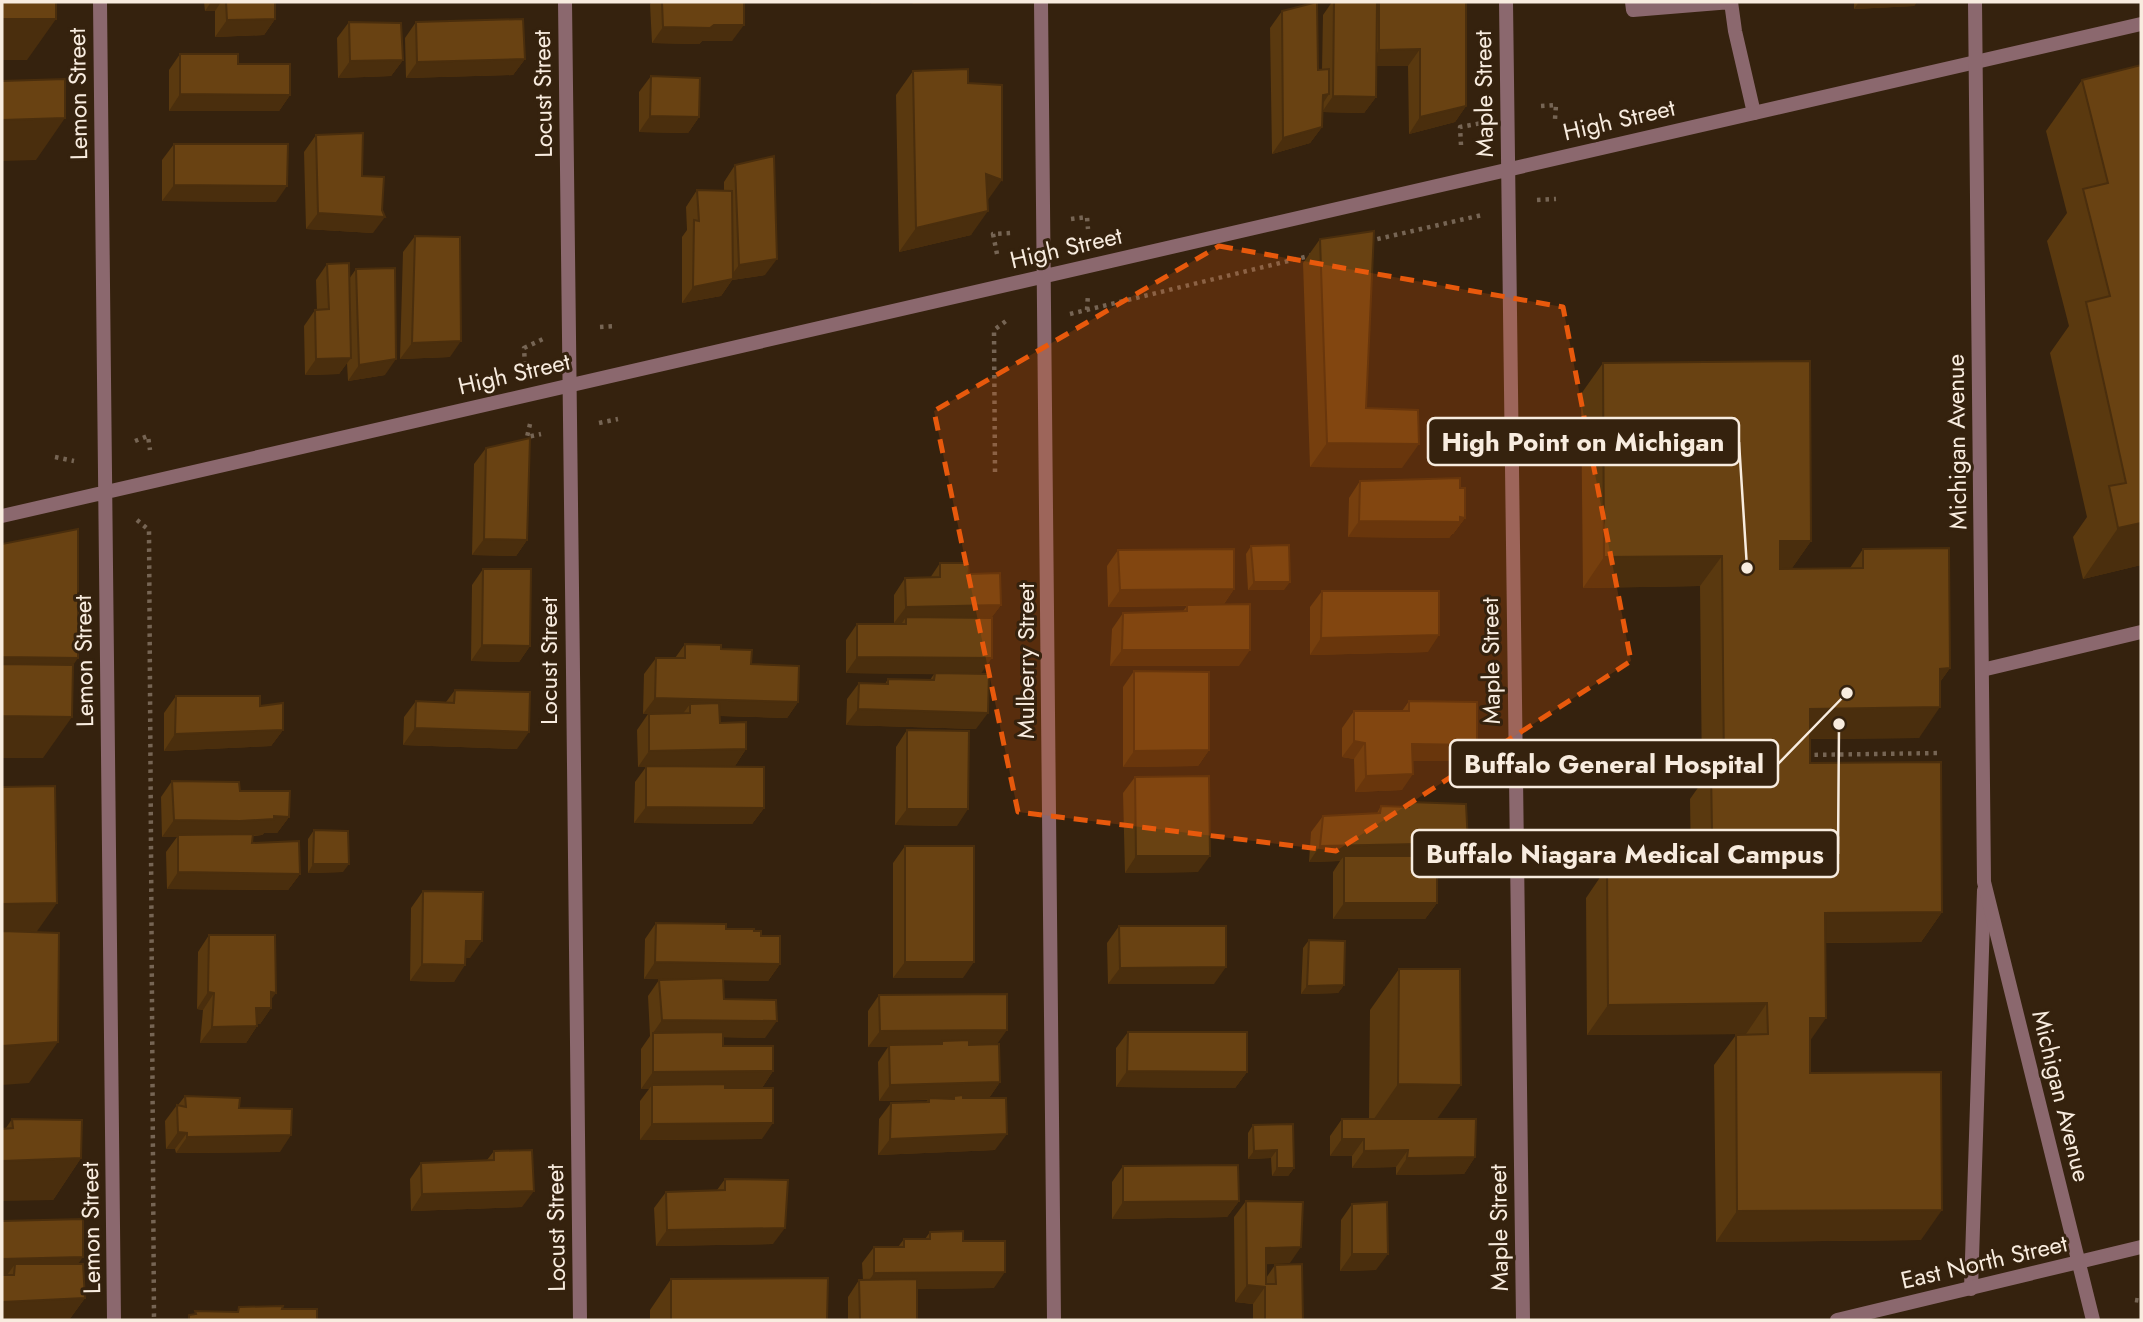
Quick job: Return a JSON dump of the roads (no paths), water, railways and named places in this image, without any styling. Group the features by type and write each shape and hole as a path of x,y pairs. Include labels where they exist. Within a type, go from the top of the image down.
{"street":[{"name":"Lemon Street","path":"100,2 114,1320"},
{"name":"Locust Street","path":"565,2 580,1320"},
{"name":"Mulberry Street","path":"1041,2 1054,1320"},
{"name":"Maple Street","path":"1506,2 1523,1320"},
{"path":"1632,2 1633,10 1731,2 1754,113"},
{"name":"Michigan Avenue","path":"1971,1289 1984,882 1975,2"},
{"name":"High Street","path":"2,516 2141,24"},
{"path":"1982,670 2141,632"},
{"name":"Michigan Avenue","path":"1984,882 2093,1320"},
{"name":"East North Street","path":"1837,1320 2141,1247"}],"place":[{"name":"High Point on Michigan","path":"1747,568"},
{"name":"Buffalo General Hospital","path":"1847,693"},
{"name":"Buffalo Niagara Medical Campus","path":"1839,724"}]}
